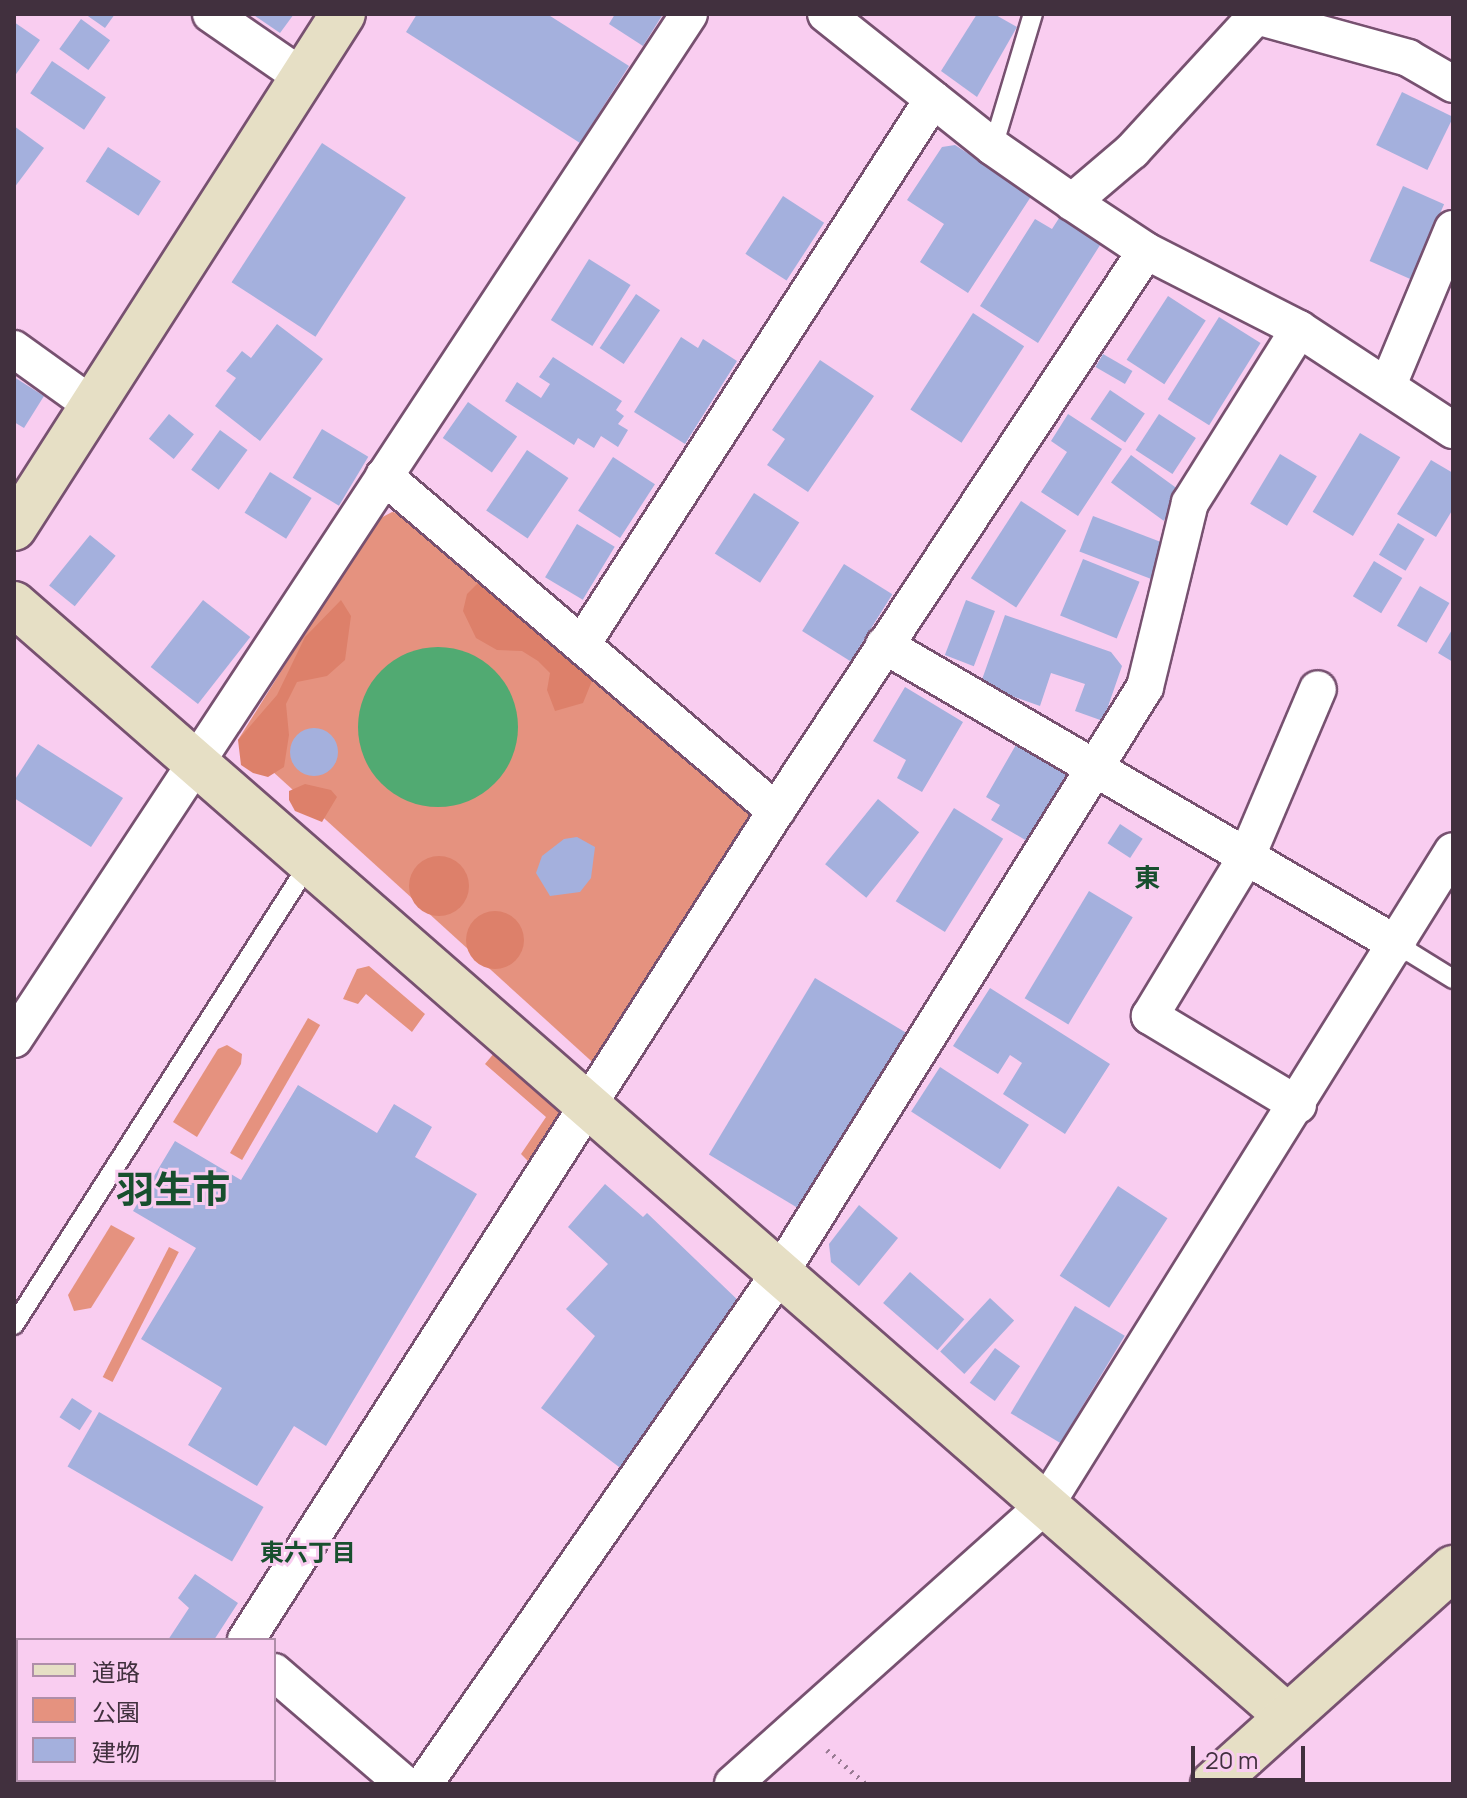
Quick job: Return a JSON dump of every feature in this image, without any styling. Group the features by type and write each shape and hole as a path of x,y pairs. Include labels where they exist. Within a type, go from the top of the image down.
{"street":[{"path":"211,14 301,76"},
{"path":"14,528 343,14"},
{"path":"14,1039 689,14"},
{"path":"826,14 993,147 1072,202 1146,251 1299,329 1453,430"},
{"path":"1072,202 1132,151 1256,16 1408,58 1453,84"},
{"path":"582,644 933,99"},
{"path":"1388,385 1453,229"},
{"path":"247,1638 776,811 1146,251"},
{"path":"424,1784 780,1273 1145,687 1190,503 1299,329"},
{"path":"14,349 92,405"},
{"path":"384,476 776,811"},
{"path":"14,604 312,860 588,1107 1287,1716"},
{"path":"884,645 1398,945"},
{"path":"1298,1105 1150,1016 1247,856 1318,689"},
{"path":"733,1784 1046,1504 1398,945 1453,851"},
{"path":"1213,1784 1453,1568"},
{"path":"276,1674 404,1784"}],"lane":[{"path":"993,147 1033,14"},
{"path":"14,1325 312,860"},
{"path":"1398,945 1453,979"}],"path":[{"path":"799,1726 866,1784"}],"green space":[{"path":"392,512 414,515 757,808 600,1069 238,740 375,521"},
{"path":"369,966 425,1014 412,1032 366,994 358,1004 343,999 357,969"},
{"path":"308,1018 320,1025 242,1160 230,1153"},
{"path":"227,1045 242,1054 241,1064 197,1137 173,1122 218,1049"},
{"path":"495,1052 565,1114 531,1164 521,1154 546,1117 485,1064"},
{"path":"111,1225 135,1238 91,1308 74,1311 68,1295"},
{"path":"169,1247 179,1252 113,1382 103,1377"}],"shaded area":[{"path":"480,581 594,676 583,703 555,711 547,690 550,673 538,661 522,651 497,650 476,638 463,611 467,594"},
{"path":"341,600 351,616 345,660 327,676 297,682 286,704 289,735 284,767 268,777 253,773 241,765 238,740 277,695 305,637"},
{"path":"438,647 468,653 494,671 512,697 518,727 512,757 494,783 468,801 438,807 408,801 382,783 364,757 358,727 364,697 382,671 408,653"},
{"path":"305,784 331,790 337,797 322,822 295,811 289,800 289,791"},
{"path":"439,856 460,865 469,886 460,907 439,916 418,907 409,886 418,865"},
{"path":"495,911 515,920 524,940 515,960 495,969 475,960 466,940 475,920"}],"building":[{"path":"85,14 115,14 105,28"},
{"path":"252,14 294,14 280,33"},
{"path":"417,14 547,14 629,66 580,143 406,32"},
{"path":"615,14 663,14 643,46 609,24"},
{"path":"977,14 994,14 1017,27 977,97 941,71"},
{"path":"81,19 110,40 88,70 59,49"},
{"path":"14,22 40,40 14,77"},
{"path":"52,61 106,97 84,130 30,93"},
{"path":"1402,92 1453,117 1427,170 1376,145"},
{"path":"14,126 44,148 14,188"},
{"path":"322,143 406,197 315,337 232,282"},
{"path":"955,145 1032,195 968,293 920,262 944,224 907,200 942,147"},
{"path":"108,147 161,181 139,216 86,181"},
{"path":"1403,186 1444,204 1411,279 1370,261"},
{"path":"783,196 824,223 787,281 745,254"},
{"path":"1061,215 1102,242 1038,343 980,306 1035,219 1052,229"},
{"path":"589,259 631,285 592,346 551,320"},
{"path":"636,294 660,310 624,364 600,348"},
{"path":"1168,296 1206,321 1164,384 1127,360"},
{"path":"973,313 1024,346 962,443 910,409"},
{"path":"1219,317 1261,343 1209,425 1168,399"},
{"path":"277,324 323,359 260,441 215,406 236,378 226,371 242,351 251,358"},
{"path":"681,337 698,348 703,339 737,361 685,444 634,412"},
{"path":"1103,354 1132,371 1125,384 1096,367"},
{"path":"553,357 622,401 616,410 624,416 618,424 628,430 618,447 601,436 594,448 578,438 574,445 505,401 517,382 541,398 550,384 539,377"},
{"path":"820,360 874,396 808,492 767,465 785,439 772,430"},
{"path":"14,377 44,396 24,428 14,422"},
{"path":"1110,390 1145,413 1125,443 1090,419"},
{"path":"468,402 517,436 492,472 443,438"},
{"path":"169,414 194,434 174,459 149,439"},
{"path":"1068,414 1122,449 1078,516 1041,492 1067,452 1051,441"},
{"path":"1159,414 1196,438 1172,474 1136,450"},
{"path":"322,429 368,457 339,506 293,478"},
{"path":"220,430 248,450 219,490 191,470"},
{"path":"1360,433 1400,457 1353,536 1313,512"},
{"path":"527,450 568,478 528,538 486,511"},
{"path":"1280,454 1317,476 1287,526 1250,504"},
{"path":"1131,455 1184,493 1164,521 1111,483"},
{"path":"613,457 655,484 620,538 578,511"},
{"path":"1431,460 1453,473 1453,509 1436,537 1397,514"},
{"path":"270,472 312,498 286,539 245,513"},
{"path":"754,493 799,522 760,583 715,553"},
{"path":"1021,501 1066,530 1016,608 971,578"},
{"path":"1093,516 1167,544 1153,580 1079,551"},
{"path":"1398,523 1425,539 1406,571 1379,555"},
{"path":"577,524 615,547 583,600 545,577"},
{"path":"90,535 116,556 75,606 49,586"},
{"path":"1083,559 1140,582 1117,638 1060,616"},
{"path":"1374,561 1402,578 1381,613 1353,596"},
{"path":"844,564 892,594 850,661 802,631"},
{"path":"1420,586 1449,603 1426,643 1397,626"},
{"path":"203,600 250,637 198,704 151,667"},
{"path":"966,600 995,611 974,666 945,655"},
{"path":"1005,615 1111,652 1122,666 1103,721 1075,711 1085,684 1051,673 1040,706 980,685"},
{"path":"1453,628 1453,662 1438,653"},
{"path":"905,687 963,722 922,792 897,778 906,760 873,741"},
{"path":"314,728 331,735 338,752 331,769 314,776 297,769 290,752 297,735"},
{"path":"1017,743 1067,773 1027,841 991,820 1000,805 986,797"},
{"path":"38,744 123,798 91,847 14,798 14,781"},
{"path":"878,799 919,832 866,898 825,864"},
{"path":"954,808 1003,839 945,932 896,901"},
{"path":"1120,824 1143,839 1130,858 1107,843"},
{"path":"577,837 595,847 591,878 580,892 550,896 536,873 542,856 564,839"},
{"path":"1089,891 1133,917 1068,1024 1025,998"},
{"path":"815,978 913,1037 807,1213 709,1155"},
{"path":"990,988 1110,1064 1065,1134 1003,1094 1022,1063 1010,1055 998,1074 953,1046"},
{"path":"940,1067 1029,1125 1000,1169 911,1111"},
{"path":"298,1085 377,1133 394,1104 432,1127 415,1157 477,1194 326,1446 294,1426 257,1486 188,1445 222,1388 141,1339 196,1248 133,1211 175,1141 241,1180"},
{"path":"605,1184 643,1217 647,1213 743,1305 705,1344 713,1349 623,1470 541,1408 595,1336 566,1309 608,1264 568,1227"},
{"path":"1118,1186 1167,1218 1109,1308 1060,1276"},
{"path":"859,1205 898,1238 859,1286 831,1262 829,1244"},
{"path":"910,1272 964,1319 937,1350 883,1303"},
{"path":"990,1298 1014,1321 964,1374 940,1351"},
{"path":"1075,1306 1125,1336 1060,1443 1011,1413"},
{"path":"995,1348 1020,1366 995,1401 970,1383"},
{"path":"72,1398 92,1411 80,1430 59,1417"},
{"path":"99,1412 264,1507 232,1562 68,1467"},
{"path":"195,1574 238,1603 215,1638 169,1638 189,1608 178,1598"}],"district":[{"name":"東","path":"1147,878"},
{"name":"羽生市","path":"173,1189"},
{"name":"東六丁目","path":"308,1552"}]}
